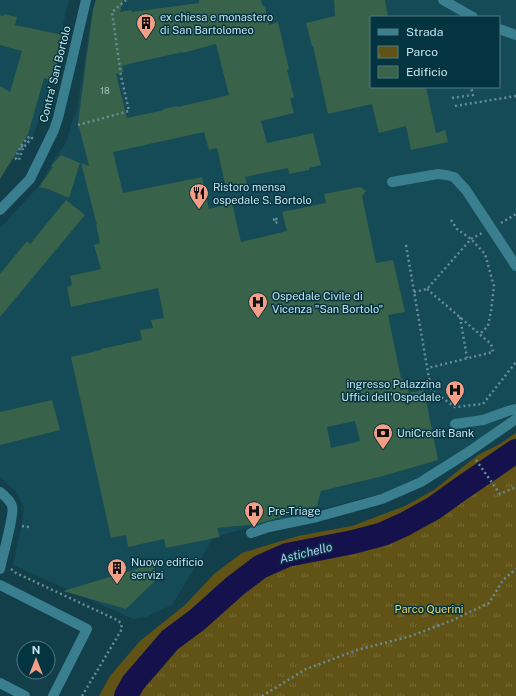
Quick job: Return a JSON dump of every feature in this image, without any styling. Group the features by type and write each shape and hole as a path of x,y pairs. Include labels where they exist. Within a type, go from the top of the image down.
{"street":[{"name":"Contra' San Bortolo","path":"0,210 30,179 54,130 86,0"},
{"path":"443,0 471,16"},
{"path":"500,28 516,35"},
{"path":"392,182 438,174 454,177 466,190 516,266"},
{"path":"455,424 483,420 516,409"},
{"path":"251,532 317,517 382,499 408,488 421,482 464,455 516,419"},
{"path":"0,492 8,499 13,507 4,567"},
{"path":"0,585 87,629 53,696"},
{"path":"0,683 25,696"}],"path":[{"path":"78,125 129,111 121,76 112,12 126,0"},
{"path":"452,98 473,94 471,88"},
{"path":"455,106 516,96"},
{"path":"414,292 427,289 471,239 516,214"},
{"path":"451,220 457,229 471,239 485,254 494,286 488,326 480,334"},
{"path":"406,244 431,390 455,407 483,404 516,362"},
{"path":"427,289 491,344 493,352 428,368"},
{"path":"460,317 467,358"},
{"path":"472,454 500,494 516,487"},
{"path":"19,525 29,527"},
{"path":"4,567 10,568 12,571 121,623 122,629 82,696"},
{"path":"262,696 306,669 357,650 412,636 489,603 503,580 516,569"}],"shaded area":[{"path":"0,0 69,0 63,24 63,35 57,64 37,126 32,138 23,148 19,160 13,159 10,164 0,159"},
{"name":"Ospedale Civile di Vicenza \"San Bortolo\"","path":"95,0 516,0 516,411 444,465 387,492 214,537 172,605 146,617 133,619 13,565 24,507 15,491 0,478 0,228 43,180 55,158 66,143 77,110"}],"green space":[{"path":"516,433 516,451 434,508 405,524 383,534 323,548 235,586 197,620 170,640 133,683 126,696 99,696 110,676 140,641 185,605 214,574 242,553 298,536 352,526 405,506 434,490 478,455 498,445"},
{"name":"Parco Querini","path":"516,451 516,696 126,696 133,683 170,640 197,620 235,586 260,567 287,555 353,542 383,534 434,508"}],"building":[{"path":"96,0 123,0 120,12 131,10 132,12 199,3 199,0 261,0 265,7 269,25 278,22 289,69 287,70 294,97 290,99 294,113 261,121 267,143 313,133 321,165 309,168 309,170 289,174 288,168 245,177 247,184 226,188 217,148 209,150 204,132 113,152 123,193 202,177 209,209 232,203 241,242 287,231 282,212 326,203 324,194 360,187 366,191 362,196 376,263 393,260 405,312 388,315 401,378 407,383 409,393 424,390 438,460 383,476 321,491 317,506 258,524 217,528 220,537 166,548 164,539 128,547 126,535 111,538 71,357 142,340 140,330 153,328 151,320 164,318 158,288 71,307 67,287 72,285 70,276 101,269 94,245 100,243 96,224 97,225 81,163 89,166 78,123 93,9","holes":["216,44 229,95 127,118 116,74 124,72 122,66 183,53","355,421 360,441 331,448 327,427"]},
{"path":"334,0 385,0 388,16 370,16 370,88 426,88 436,133 445,130 448,142 411,150 406,126 379,133 372,104 328,114 313,46 306,23 335,16"},
{"path":"4,14 17,17 15,25 63,35 52,80 44,78 28,134 0,179 0,86 10,92 22,51 0,45 0,15 4,16"},
{"path":"61,155 80,163 69,198 48,189 39,187 53,167 51,166"},
{"path":"66,200 85,215 0,317 0,274 27,241 30,244"},
{"path":"52,400 60,430 0,445 0,412"},
{"name":"Nuovo edificio servizi","path":"153,564 157,579 126,609 63,591"}],"waterway":[{"name":"Astichello","path":"126,696 133,683 170,640 197,620 235,586 260,567 287,555 353,542 383,534 434,508 516,451"}],"place":[{"name":"ex chiesa e monastero di San Bartolomeo","path":"146,40"},
{"name":"Ristoro mensa ospedale S. Bortolo","path":"199,210"},
{"name":"Ospedale Civile di Vicenza \"San Bortolo\"","path":"258,319"},
{"name":"ingresso Palazzina Uffici dell'Ospedale","path":"455,407"},
{"name":"UniCredit Bank","path":"383,450"},
{"name":"Pre-Triage","path":"254,528"},
{"name":"Nuovo edificio servizi","path":"117,585"}]}
